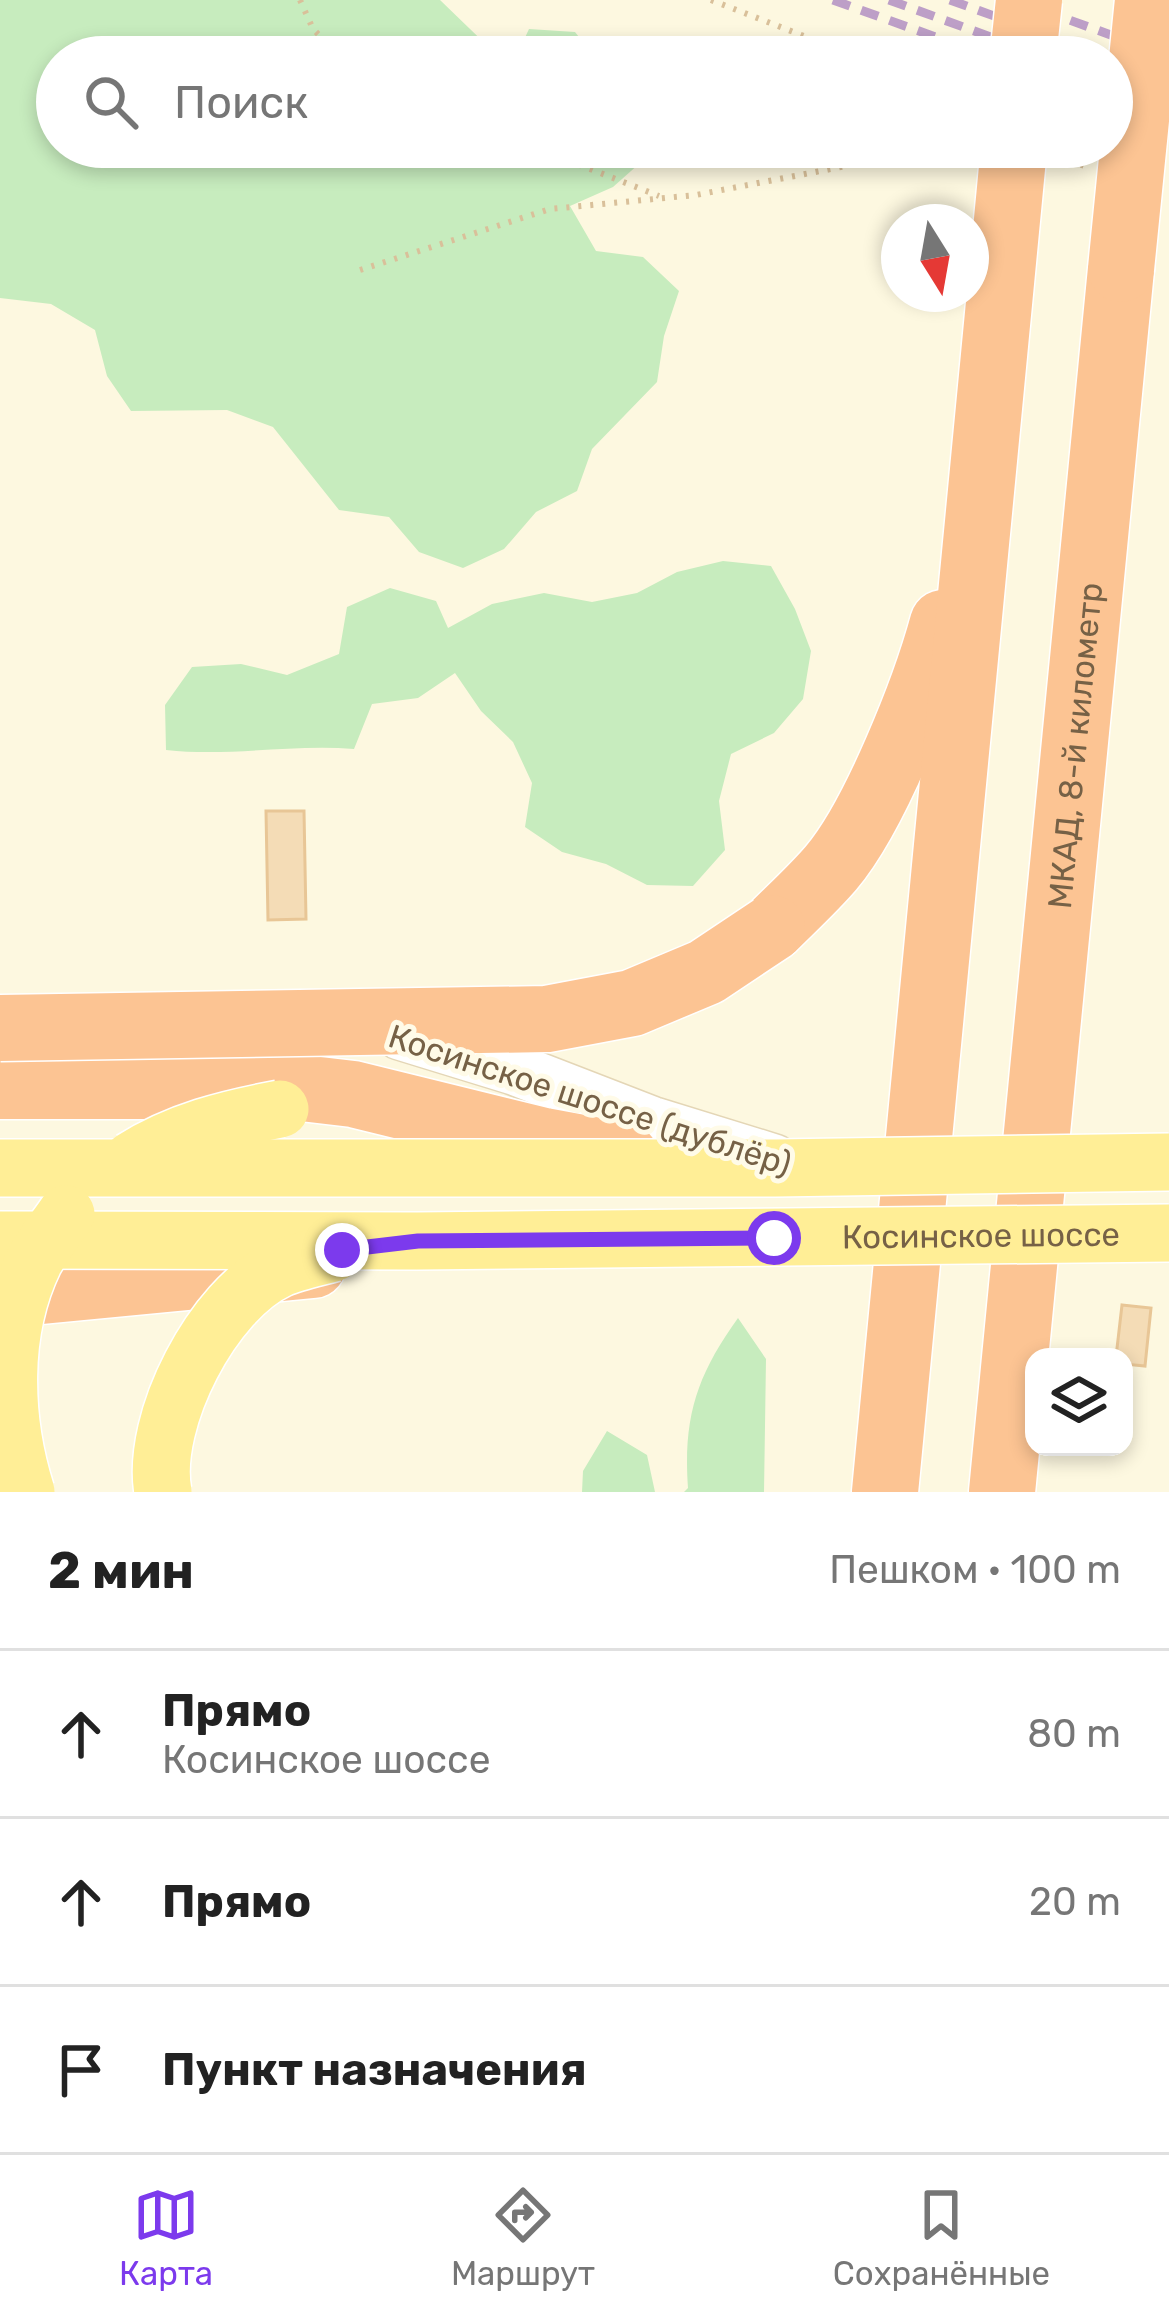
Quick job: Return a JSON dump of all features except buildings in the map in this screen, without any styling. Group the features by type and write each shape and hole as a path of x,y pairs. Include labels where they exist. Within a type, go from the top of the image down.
{"highway":[{"path":"1025,36 1029,0"},
{"name":"МКАД, 8-й километр","path":"1133,149 1148,0"},
{"path":"884,1492 1012,168"},
{"name":"МКАД, 8-й километр","path":"1002,1492 1131,168"},
{"path":"0,1024 547,1019 632,1003 706,972 772,928 833,866 869,805 931,668 981,487"},
{"path":"0,1086 285,1086 352,1094 544,1141 677,1166 820,1175"},
{"path":"1035,1154 1038,1348"},
{"path":"1104,1171 1169,1166"},
{"path":"1103,1244 1169,1244"},
{"path":"0,1295 454,1255 813,1249"},
{"path":"1041,1456 1043,1492"}],"main road":[{"name":"Косинское шоссе (дублёр)","path":"0,1024 235,1018 328,1023 412,1036 651,1122 820,1175"},
{"path":"26,1492 13,1452 6,1384 11,1322 32,1262 82,1191 157,1144 217,1122 280,1109"},
{"path":"0,1168 1169,1166"},
{"name":"Косинское шоссе","path":"0,1240 1169,1233"},
{"path":"163,1492 167,1434 177,1396 203,1343 235,1304 275,1270 342,1250 418,1241"}],"path":[{"path":"300,0 320,36"},
{"path":"711,0 804,36"},
{"path":"587,168 665,198"},
{"path":"360,270 550,209 665,198 832,168"}],"green space":[{"path":"0,0 440,0 477,36 36,36 36,168 634,168 613,187 570,206 596,251 643,257 679,291 664,336 657,382 592,449 577,491 536,512 504,549 463,568 419,552 389,517 339,510 273,427 227,410 131,411 107,376 95,330 51,304 0,298"},
{"path":"529,29 578,36 526,36"},
{"path":"723,561 771,566 811,651 803,699 774,733 731,754 719,801 725,850 693,886 647,885 606,864 562,852 525,827 532,783 513,742 481,711 455,673 418,698 372,704 354,749 166,750 165,705 192,667 241,664 287,675 339,654 347,607 390,588 436,601 448,628 492,604 544,593 592,602 637,593 677,572"},
{"path":"738,1318 766,1359 764,1492 684,1492 696,1398 712,1359"},
{"path":"607,1431 647,1455 655,1492 582,1492 583,1471"}],"railway":[{"path":"833,0 933,36"},
{"path":"889,0 988,36"},
{"path":"950,0 1049,36"},
{"path":"1014,0 1114,36"},
{"path":"1133,43 1169,56"},
{"path":"1133,66 1169,79"},
{"path":"1133,89 1169,102"},
{"path":"1133,108 1169,121"}],"route":[{"path":"342,1250 418,1241 774,1238"}]}
